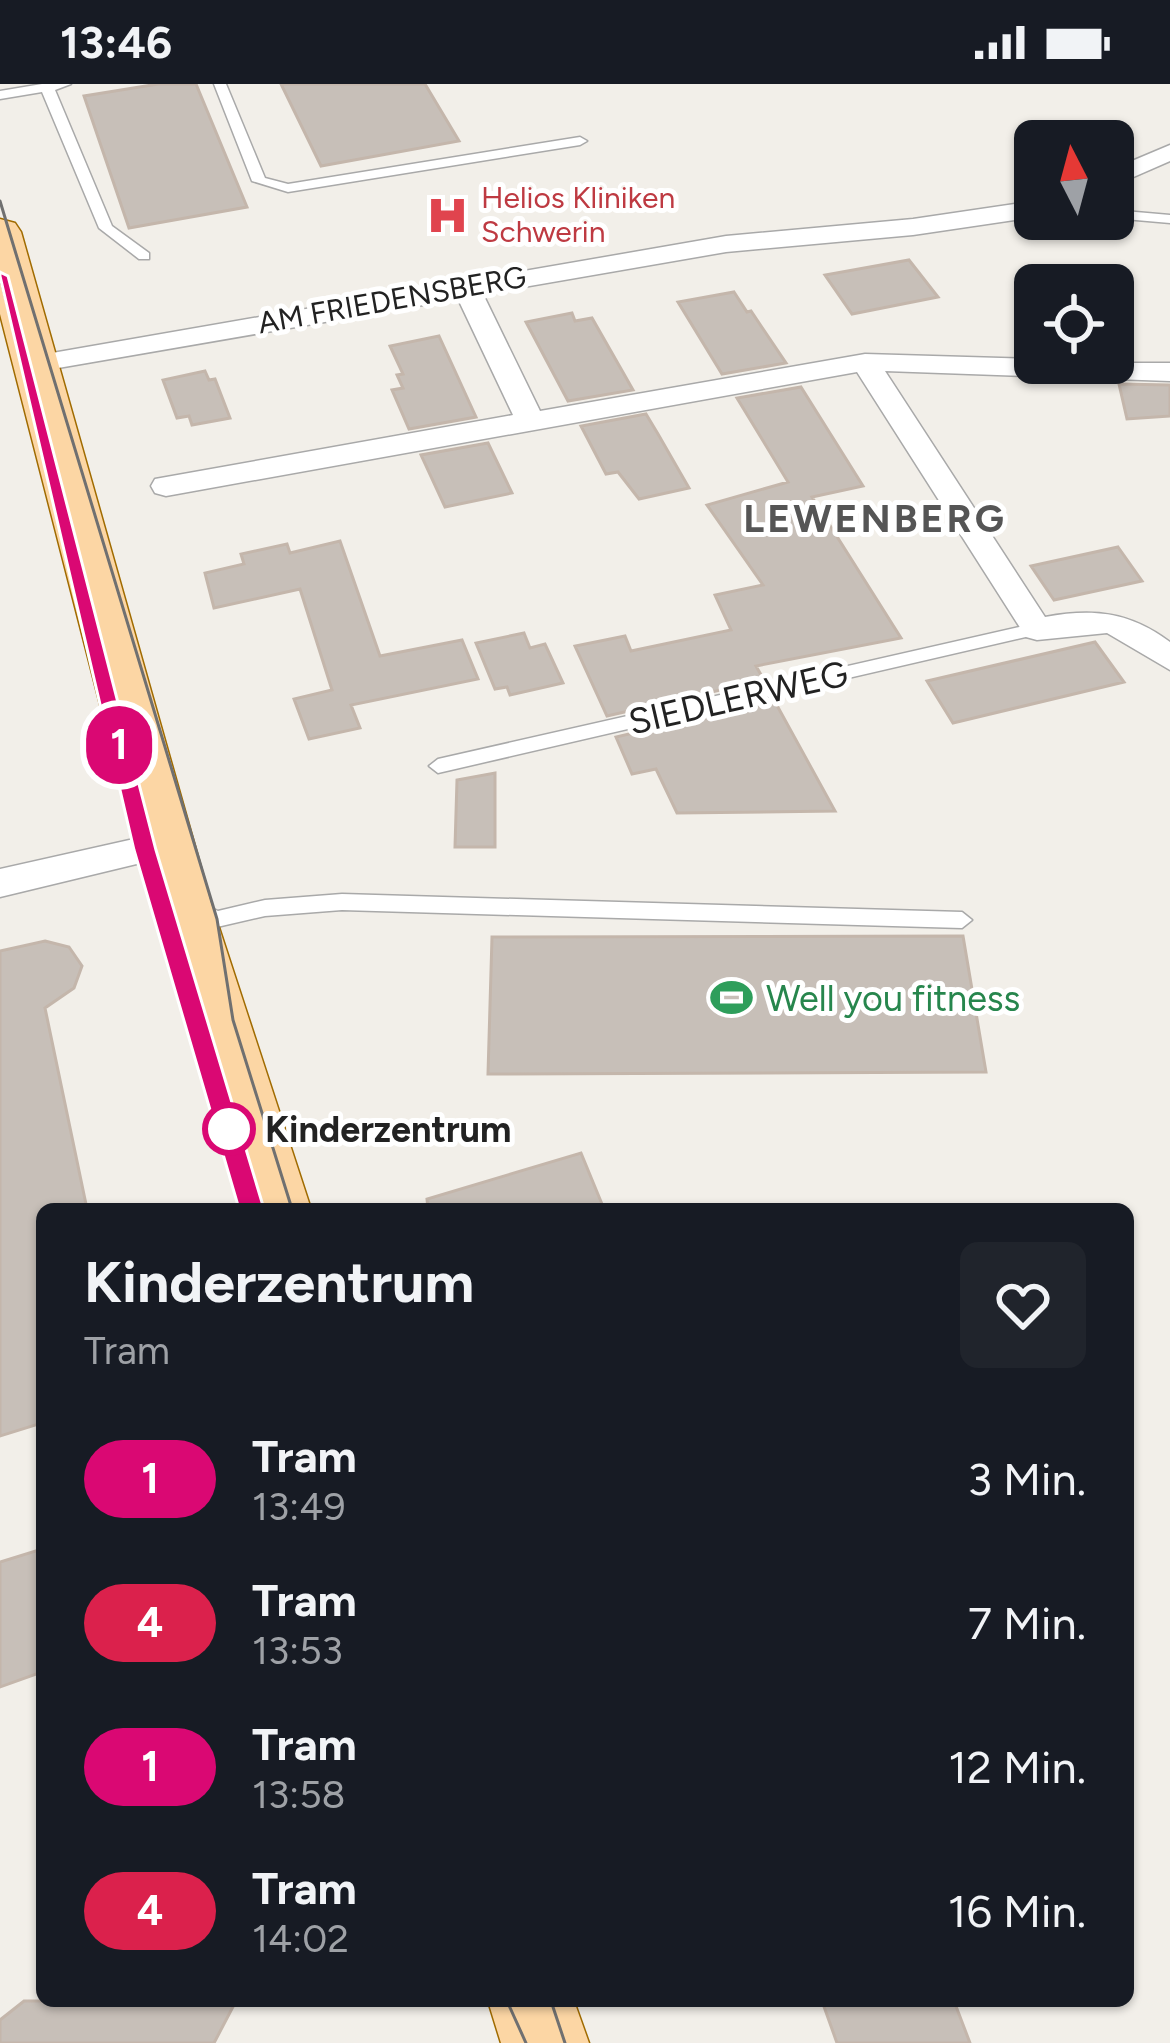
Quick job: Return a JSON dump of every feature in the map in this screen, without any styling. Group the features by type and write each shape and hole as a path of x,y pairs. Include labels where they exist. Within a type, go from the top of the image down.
{"main road":[{"path":"0,232 27,347 165,845 276,1203"},
{"path":"533,2007 544,2043"}],"street":[{"path":"1134,168 1170,152"},
{"name":"AM FRIEDENSBERG","path":"27,347 466,286 726,244 914,227 1014,212"},
{"path":"466,286 529,419"},
{"path":"865,362 1037,629"},
{"path":"166,486 865,362 1170,372"},
{"name":"SIEDLERWEG","path":"1037,629 1091,619 1128,625 1170,659"},
{"path":"0,883 165,845"}],"lane":[{"path":"0,95 65,84"},
{"path":"220,84 259,181 288,188 580,141"},
{"path":"47,87 106,228 144,256"},
{"path":"1134,216 1170,219"},
{"name":"SIEDLERWEG","path":"438,766 1037,629"},
{"path":"182,903 217,919 265,908 342,902 962,920"}],"building":[{"path":"158,84 196,84 247,207 129,228 84,96"},
{"path":"281,84 425,84 459,141 321,166"},
{"path":"909,260 938,297 852,314 825,275"},
{"path":"734,292 786,363 722,374 678,302"},
{"path":"572,313 575,321 592,318 633,390 568,401 526,322"},
{"path":"439,336 476,417 409,429 392,390 403,388 397,375 403,374 390,346"},
{"path":"205,371 209,380 215,379 230,418 192,425 189,416 177,418 163,380"},
{"path":"1119,384 1170,385 1170,416 1127,419"},
{"path":"801,387 863,486 812,497 901,638 756,666 764,680 607,716 575,646 625,636 631,651 731,630 715,595 763,585 707,505 788,482 737,398"},
{"path":"646,414 689,488 639,499 618,472 606,474 581,426"},
{"path":"488,443 512,493 445,507 421,455"},
{"path":"340,541 380,656 462,640 478,679 351,705 360,728 309,739 294,699 332,690 300,589 214,608 205,573 244,564 241,554 287,544 290,553"},
{"path":"1118,547 1142,581 1054,600 1031,566"},
{"path":"524,633 530,648 545,644 563,683 510,695 507,687 495,689 476,643"},
{"path":"1095,642 1124,682 953,723 927,681"},
{"path":"774,700 835,811 677,813 656,769 632,774 616,737"},
{"path":"495,773 495,847 455,847 457,780"},
{"name":"Well you fitness","path":"963,936 986,1072 488,1074 492,937"},
{"path":"45,941 69,947 82,966 74,988 45,1008 86,1203 36,1203 36,1425 0,1436 0,951"},
{"path":"581,1153 602,1203 427,1203 427,1199"},
{"path":"36,1551 36,1674 0,1687 0,1562"},
{"path":"24,2001 36,2001 36,2007 233,2007 214,2043 0,2043 0,2020"},
{"path":"824,2007 956,2007 970,2043 837,2043"}],"tram line":[{"path":"0,201 217,919 233,1020 290,1203"},
{"path":"0,276 145,850 249,1203"},
{"name":"1","path":"0,276 145,850 200,1023 249,1203"},
{"path":"510,2007 526,2043"},
{"path":"553,2007 565,2043"}],"place":[{"name":"Helios Kliniken Schwerin","path":"447,215"},
{"name":"Well you fitness","path":"732,998"},
{"name":"Kinderzentrum","path":"229,1129"}],"district":[{"name":"LEWENBERG","path":"875,518"}]}
